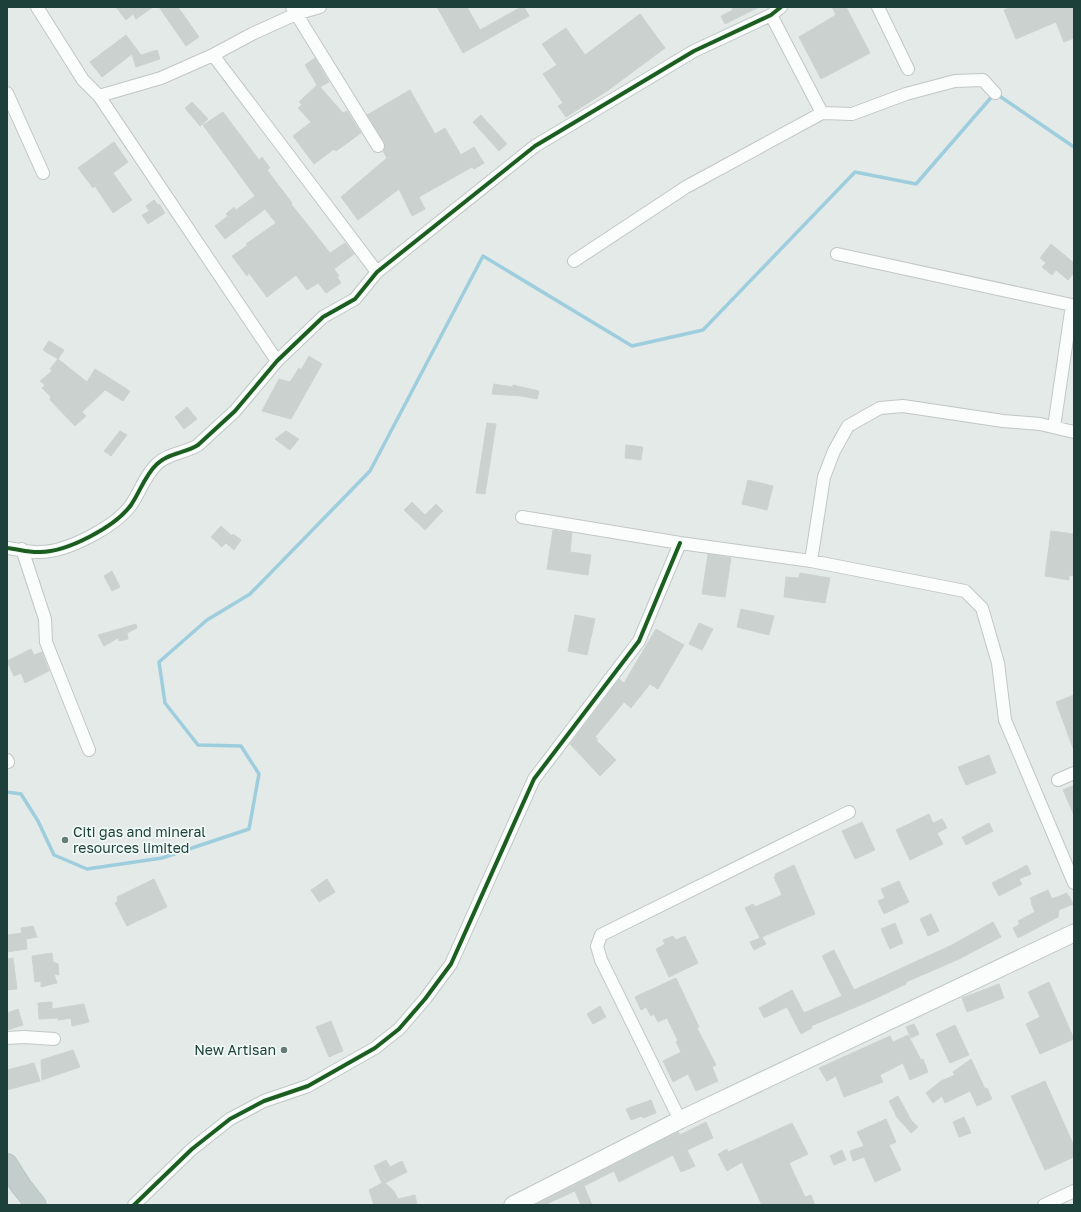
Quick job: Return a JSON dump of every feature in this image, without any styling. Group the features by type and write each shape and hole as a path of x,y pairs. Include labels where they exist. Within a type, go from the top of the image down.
{"highway":[{"path":"7,1164 21,1186 36,1205"}],"main road":[{"path":"513,1205 680,1120 1074,932"}],"street":[{"path":"37,7 83,80 99,96 277,361"},
{"path":"99,96 161,78 213,56 294,9 320,7"},
{"path":"7,548 22,549 39,553 60,549 87,539 117,520 130,505 150,471 157,463 164,458 192,449 198,444 236,411 277,361 323,317 354,299 378,272 535,146 694,51 771,15 781,7"},
{"path":"878,7 908,69"},
{"path":"294,9 378,146"},
{"path":"771,15 822,113"},
{"path":"213,56 378,272"},
{"path":"574,261 686,187 822,113 852,114 906,94 955,81 983,80 995,94"},
{"path":"7,93 43,173"},
{"path":"837,254 1072,305 1054,427"},
{"path":"810,561 824,477 834,451 848,426 880,408 903,406 1054,427 1074,432"},
{"path":"522,517 680,543 810,561 965,591 982,608 998,663 1005,720 1074,883"},
{"path":"134,1205 192,1149 230,1119 264,1101 308,1086 375,1048 399,1029 425,999 451,964 534,779 639,641 680,543"},
{"path":"22,549 45,619 46,642 89,750"},
{"path":"1058,780 1074,773"},
{"path":"680,1120 601,960 597,946 601,935 850,812"},
{"path":"7,1038 24,1037 54,1040"},
{"path":"1044,1205 1074,1191"}],"building":[{"path":"116,7 153,7 136,19 133,14 126,20"},
{"path":"159,7 178,7 199,37 186,46"},
{"path":"437,7 467,7 480,30 521,7 524,7 529,16 463,53"},
{"path":"731,7 759,7 725,24 721,16 733,10"},
{"path":"832,7 846,7 870,53 821,79 799,37 836,15"},
{"path":"1011,7 1073,7 1074,38 1064,42 1056,22 1016,39 1004,10"},
{"path":"640,14 665,48 607,91 566,117 558,106 563,103 543,74 557,65 542,44 566,28 585,55"},
{"path":"126,35 141,55 157,50 160,59 136,67 132,54 102,77 90,62"},
{"path":"315,58 329,82 320,87 343,113 347,111 361,133 336,151 334,149 314,164 293,136 311,122 298,108 302,105 299,102 317,85 305,65"},
{"path":"410,90 435,134 445,128 461,155 474,147 484,163 474,169 472,167 419,197 425,209 412,216 399,189 358,220 341,197 387,158 383,151 385,146 384,142 367,115"},
{"path":"192,102 208,119 200,126 185,108"},
{"path":"223,112 259,160 262,157 270,168 267,170 292,203 291,204 330,253 345,243 354,254 334,269 339,276 337,277 341,283 326,293 318,283 307,290 296,275 267,297 249,273 247,276 232,256 248,245 246,244 276,223 265,209 225,239 215,226 228,216 226,214 234,207 236,210 255,196 203,125"},
{"path":"481,115 507,144 499,151 473,122"},
{"path":"114,142 128,162 113,173 132,200 113,213 95,186 93,188 78,168"},
{"path":"154,200 158,205 159,204 165,213 148,224 142,215 149,211 146,206"},
{"path":"1051,244 1074,263 1074,273 1068,280 1056,270 1052,275 1042,267 1046,263 1040,258"},
{"path":"49,341 64,350 58,359 43,350"},
{"path":"309,356 322,364 291,419 262,411 279,379 290,382 299,368 301,370"},
{"path":"58,359 87,382 95,369 130,391 123,401 105,390 82,412 86,416 75,426 50,400 51,397 42,388 45,385 40,381 52,371 50,369"},
{"path":"494,384 513,387 513,385 539,391 537,399 521,396 492,394"},
{"path":"187,407 197,419 184,429 175,417"},
{"path":"487,423 496,424 485,494 476,493"},
{"path":"120,431 127,435 111,456 104,451"},
{"path":"286,431 299,439 290,450 275,439"},
{"path":"626,445 643,447 641,460 625,458"},
{"path":"748,480 773,486 767,510 742,504"},
{"path":"412,502 425,515 436,504 443,511 425,530 404,510"},
{"path":"221,526 232,536 233,534 241,540 234,550 226,543 222,547 211,537"},
{"path":"553,530 572,533 570,552 591,555 588,575 547,569"},
{"path":"1051,531 1074,534 1074,576 1069,575 1069,580 1045,576"},
{"path":"708,554 731,558 725,597 702,594"},
{"path":"112,571 120,587 112,591 104,576"},
{"path":"800,573 830,578 825,603 784,597 786,577 799,578"},
{"path":"741,609 774,616 769,635 737,627"},
{"path":"575,615 595,619 587,655 568,651"},
{"path":"699,623 713,629 702,650 689,644"},
{"path":"136,624 137,628 127,633 128,639 119,641 118,638 104,646 98,635"},
{"path":"656,629 684,645 658,689 650,684 631,708 624,702 595,737 598,739 596,740 616,760 600,776 570,744 619,679 624,683"},
{"path":"31,649 34,655 42,652 49,671 25,683 21,673 14,676 7,661"},
{"path":"1074,695 1074,748 1073,748 1056,702"},
{"path":"989,755 996,773 966,785 958,767"},
{"path":"1074,785 1074,815 1063,790"},
{"path":"929,814 933,823 942,819 947,828 937,833 943,844 910,860 896,830"},
{"path":"862,822 875,850 855,859 842,831"},
{"path":"989,823 993,831 966,845 962,837"},
{"path":"794,865 815,914 762,937 766,944 754,950 750,942 760,938 745,908 753,904 755,907 782,895 774,877 776,876 775,874"},
{"path":"1027,865 1031,874 1019,879 1022,884 999,896 992,883"},
{"path":"154,879 167,907 127,926 115,903 118,901 117,897"},
{"path":"327,879 335,892 319,902 311,890"},
{"path":"899,881 909,902 884,914 878,901 885,898 881,889"},
{"path":"1048,890 1052,899 1067,893 1073,904 1059,910 1058,917 1018,938 1013,928 1020,924 1018,921 1035,912 1030,898"},
{"path":"931,914 939,931 928,936 920,919"},
{"path":"993,922 1001,937 959,959 906,982 906,984 870,1001 811,1026 812,1028 801,1034 787,1007 764,1018 759,1008 792,990 804,1013 842,996 822,956 834,950 854,990 952,945"},
{"path":"895,923 903,943 890,949 881,929"},
{"path":"33,926 37,937 26,939 27,949 7,952 7,935 22,933 21,928"},
{"path":"673,936 676,940 685,936 698,963 669,977 656,949 665,944 663,940"},
{"path":"52,953 53,962 58,964 59,975 54,974 57,983 41,987 41,981 35,982 32,956"},
{"path":"13,958 17,989 7,990 7,959"},
{"path":"676,978 699,1027 697,1028 716,1065 712,1067 718,1081 696,1091 688,1074 673,1082 663,1061 681,1052 676,1042 678,1041 667,1018 658,1022 654,1014 651,1016 646,1007 641,1010 635,997"},
{"path":"1049,982 1074,1039 1040,1054 1026,1024 1040,1017 1028,992"},
{"path":"999,984 1004,998 967,1012 962,998"},
{"path":"52,1002 52,1009 84,1004 89,1022 72,1026 71,1018 58,1020 58,1018 39,1019 38,1003"},
{"path":"600,1006 606,1017 593,1024 587,1014"},
{"path":"18,1009 23,1025 7,1030 7,1013"},
{"path":"331,1021 343,1051 329,1057 316,1027"},
{"path":"914,1024 919,1034 911,1038 906,1027"},
{"path":"955,1025 969,1055 950,1063 936,1034"},
{"path":"908,1035 921,1060 923,1059 928,1072 910,1080 903,1063 880,1075 883,1082 844,1097 836,1076 827,1081 819,1068 890,1036 893,1042"},
{"path":"73,1050 80,1067 42,1080 41,1060"},
{"path":"971,1059 985,1089 987,1088 992,1099 977,1106 970,1091 945,1103 942,1096 933,1103 926,1093 941,1081 955,1075 953,1072"},
{"path":"34,1063 40,1081 7,1090 7,1070"},
{"path":"1045,1081 1074,1146 1074,1157 1045,1170 1011,1096"},
{"path":"898,1096 911,1120 918,1127 911,1133 895,1115 889,1101"},
{"path":"651,1100 656,1113 643,1118 642,1116 631,1120 626,1109"},
{"path":"964,1117 971,1133 959,1137 953,1122"},
{"path":"886,1119 896,1142 889,1145 901,1170 875,1182 864,1157 853,1161 850,1151 864,1146 857,1132"},
{"path":"706,1122 713,1138 687,1150 695,1166 681,1172 673,1155 619,1182 614,1171 584,1186 592,1205 581,1205 575,1191 544,1205 535,1205 678,1132 680,1135"},
{"path":"792,1123 808,1154 789,1163 805,1197 811,1195 815,1205 762,1205 742,1162 727,1171 718,1154 727,1149 728,1152"},
{"path":"842,1150 846,1160 834,1165 830,1156"},
{"path":"386,1160 390,1167 402,1161 407,1172 385,1183 394,1191 398,1199 415,1195 417,1205 374,1205 369,1190 382,1183 374,1166"}],"waterway":[{"path":"7,792 21,794 38,821 54,855 87,869 162,858 249,829 259,774 241,746 198,745 165,703 159,662 207,620 250,594 370,471 483,256 632,346 703,330 855,172 916,184 995,93 1074,147"}],"cycle path":[{"path":"7,548 32,552 51,551 63,548 90,537 114,522 131,505 149,473 161,460 198,445 235,411 277,361 323,317 355,299 377,272 535,146 694,51 771,15 781,7"},
{"path":"134,1205 192,1149 230,1119 264,1101 308,1086 375,1048 399,1029 425,999 451,964 534,779 639,641 680,543"}],"place":[{"name":"Citi gas and mineral resources limited","path":"65,840"},
{"name":"New Artisan","path":"284,1050"}]}
